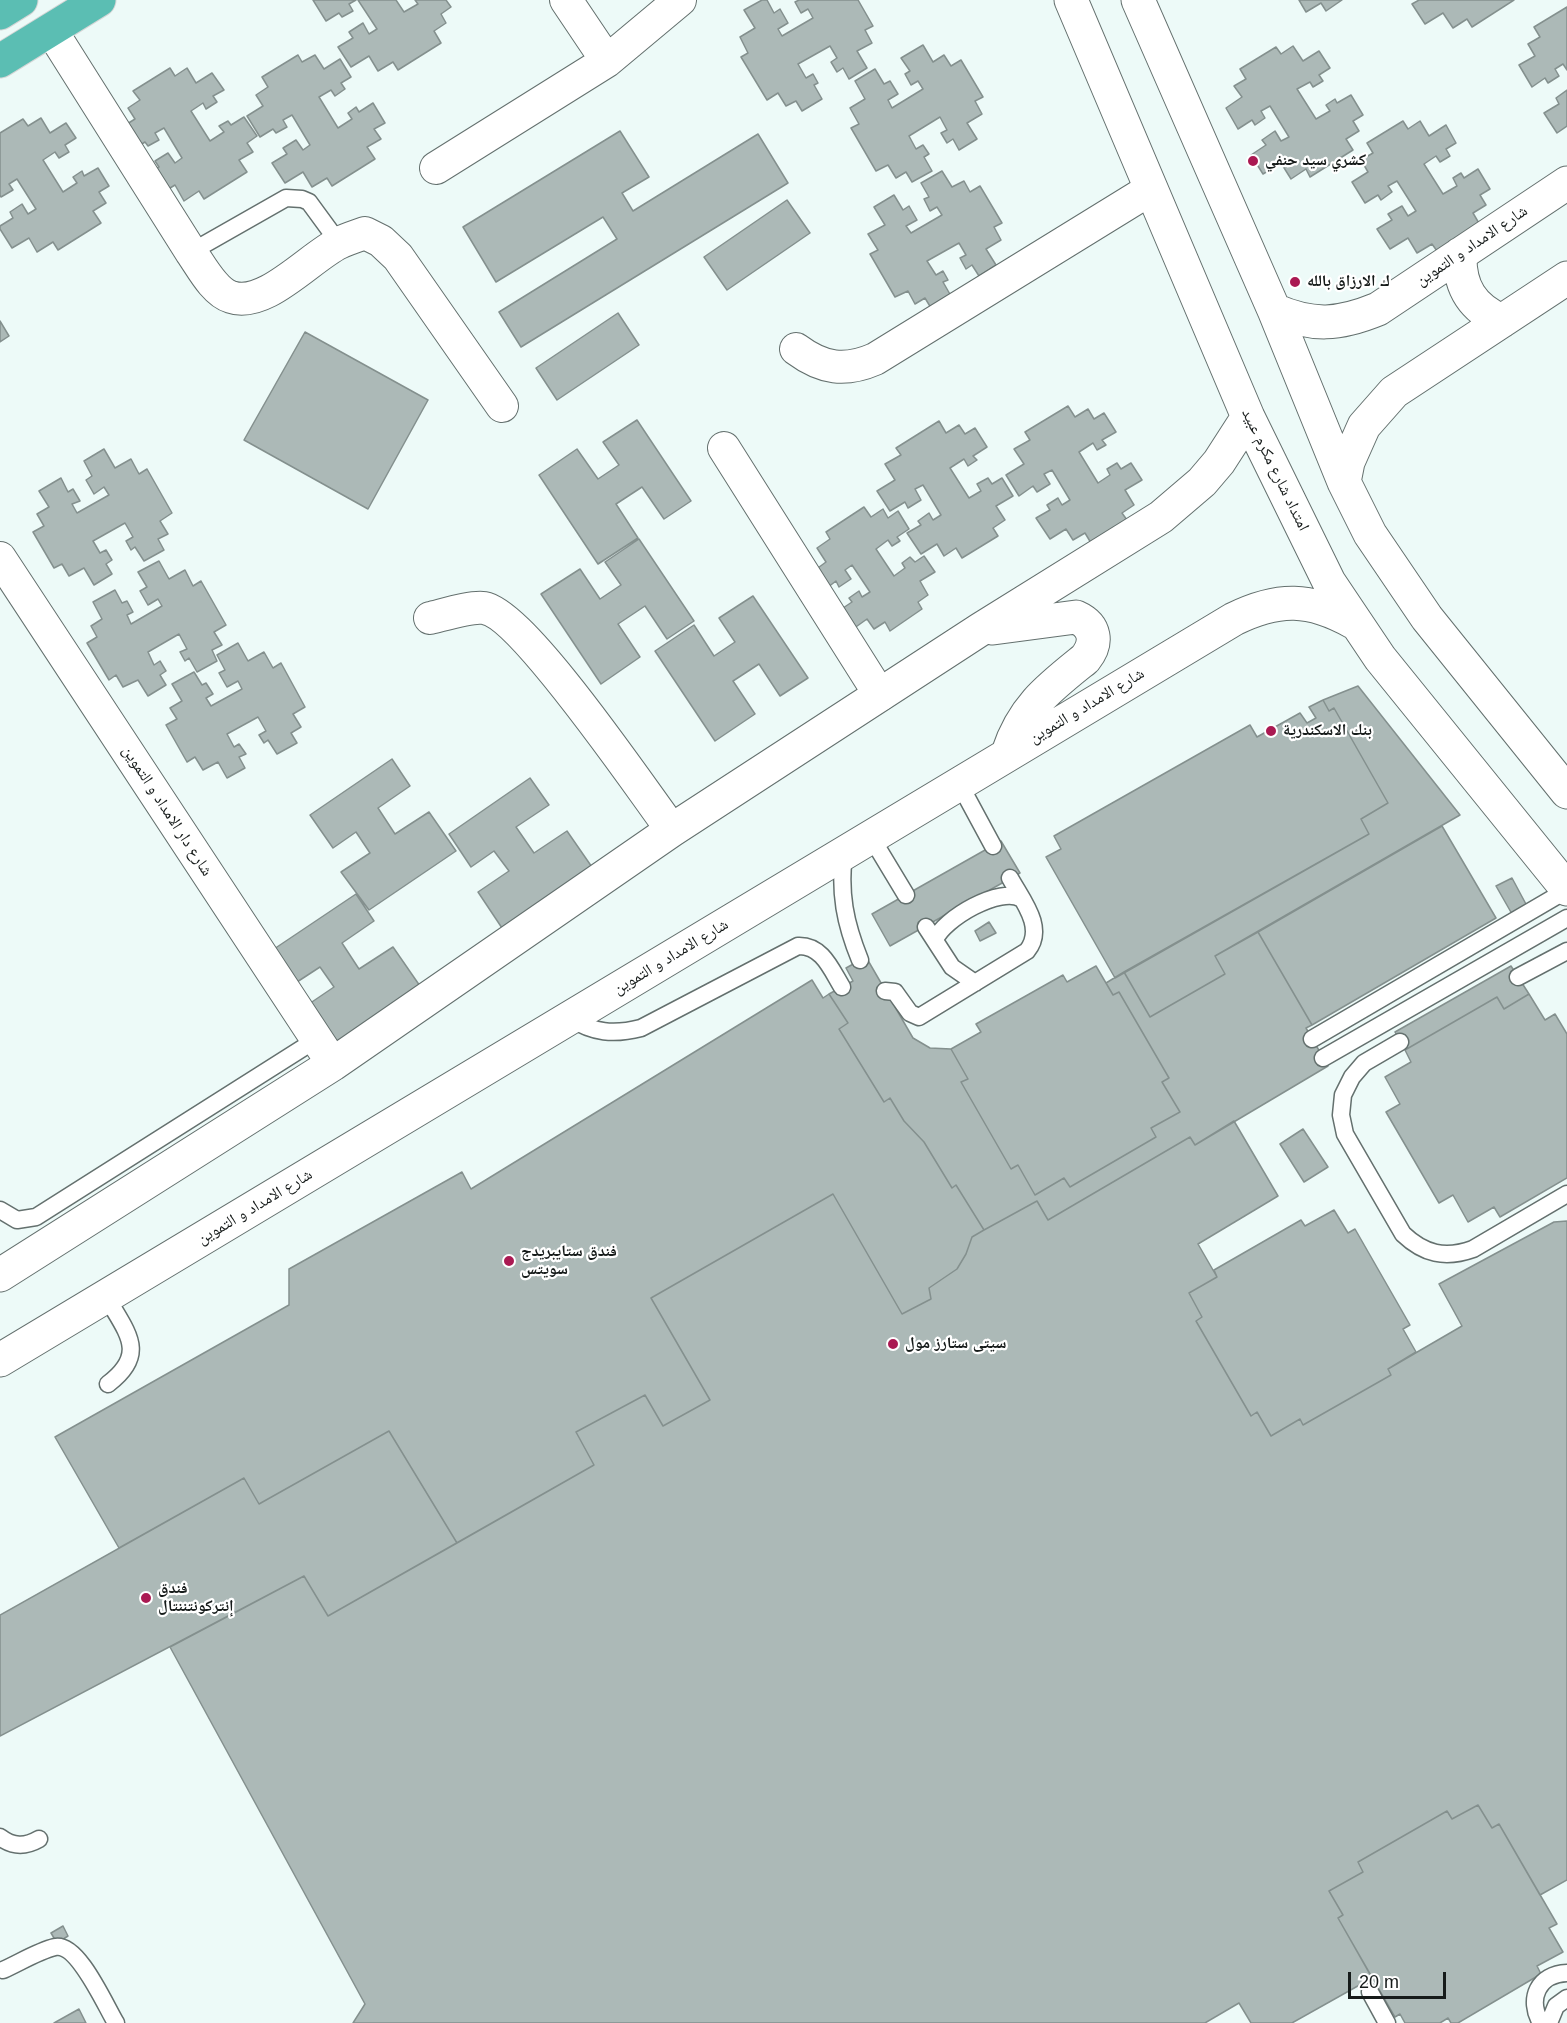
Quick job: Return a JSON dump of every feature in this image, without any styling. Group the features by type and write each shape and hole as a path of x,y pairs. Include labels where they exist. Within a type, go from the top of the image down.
{"highway":[{"path":"0,13 21,0"},
{"path":"0,61 99,0"}],"street":[{"path":"566,0 607,61"},
{"path":"436,168 607,61 680,0"},
{"name":"امتداد شارع مكرم عبيد","path":"1071,0 1248,417 1329,582 1353,622 1567,889"},
{"path":"1144,2 1344,482 1370,534 1397,577 1567,792"},
{"path":"51,30 191,252 216,285 229,297 248,300 273,288 339,243 365,233 381,241 398,256 502,406"},
{"name":"شارع الامداد و التموين","path":"1274,310 1297,320 1320,323 1361,316 1378,309 1567,183"},
{"path":"796,349 814,362 834,368 856,367 875,359 1151,189"},
{"path":"1460,254 1462,282 1468,296 1489,315 1502,321"},
{"path":"1344,482 1355,444 1377,408 1394,392 1567,278"},
{"path":"0,1275 325,1052 1168,511 1202,482 1219,462 1248,417"},
{"path":"724,448 880,695"},
{"name":"شارع دار الامداد و التموين","path":"0,558 325,1052"},
{"name":"شارع الامداد و التموين","path":"0,1360 1008,753 1257,608 1282,602 1307,603 1331,609 1353,622"},
{"path":"430,618 483,608 511,623 552,669 672,830"},
{"path":"981,629 1076,617 1086,622 1095,640 1092,651 1085,659 1034,703 1014,735 1008,753"}],"lane":[{"path":"191,252 286,198 309,202 339,243"},
{"path":"959,783 993,846"},
{"path":"858,845 906,895"},
{"path":"858,845 842,901 846,924 860,960"},
{"path":"885,991 895,992 910,1013 919,1017 1021,956 1032,945 1034,922 1010,878"},
{"path":"1312,1039 1567,889"},
{"path":"975,983 952,967 930,933 994,897 1011,895 1022,899"},
{"path":"1323,1058 1567,918"},
{"path":"570,1018 596,1031 626,1032 641,1028 798,946 815,948 842,987"},
{"path":"1518,978 1567,951"},
{"path":"1400,1042 1364,1063 1352,1077 1343,1095 1341,1115 1345,1134 1403,1234 1427,1252 1443,1255 1458,1254 1473,1249 1567,1194"},
{"path":"0,1210 17,1220 36,1217 325,1052"},
{"path":"106,1296 132,1347 129,1366 108,1384"},
{"path":"0,1837 18,1846 29,1845 39,1839"},
{"path":"1,1972 54,1947 68,1948 78,1957 116,2023"},
{"path":"1541,2023 1535,2014 1535,1993 1547,1977 1567,1973"},
{"path":"1370,1992 1387,2023"},
{"path":"1549,2023 1556,2006 1567,1998"}],"building":[{"path":"313,0 356,0 349,4 353,11 342,17 339,13 326,21"},
{"path":"358,0 396,0 404,12 418,4 415,0 446,0 451,7 441,14 446,23 434,31 441,43 398,70 393,62 378,71 369,56 351,67 338,47 353,38 349,32 363,23 369,34 377,29"},
{"path":"762,0 767,0 774,13 780,9 788,23 778,29 782,36 813,18 808,9 801,13 795,2 799,0 858,0 873,26 865,30 872,43 857,51 867,68 849,79 843,68 837,72 831,62 837,58 830,46 798,64 806,78 813,74 818,83 814,85 822,99 802,111 796,101 786,106 778,93 767,100 741,57 748,53 740,37 755,28 744,10"},
{"path":"1299,0 1342,0 1326,11 1321,3 1306,12"},
{"path":"1419,0 1514,0 1472,27 1467,19 1453,28 1443,13 1425,24 1412,4"},
{"path":"1567,7 1567,70 1563,64 1555,69 1559,76 1548,83 1545,78 1532,87 1519,65 1535,56 1528,44 1540,37 1534,27"},
{"path":"923,45 933,62 944,55 951,66 961,60 983,97 975,101 982,114 967,123 977,139 959,150 953,139 947,143 941,133 947,130 940,117 909,136 916,149 923,145 929,154 924,157 932,171 912,182 906,172 896,178 888,165 876,171 851,128 859,124 850,108 865,99 855,81 875,69 884,84 890,81 898,94 888,100 892,108 923,89 918,81 911,85 905,74 910,71 901,58"},
{"path":"1293,46 1303,61 1319,51 1330,68 1319,75 1323,81 1313,87 1310,82 1297,89 1316,119 1330,111 1326,105 1335,99 1337,103 1351,95 1363,115 1353,121 1359,131 1346,139 1353,150 1310,177 1306,169 1291,179 1281,163 1263,174 1251,155 1266,145 1262,140 1275,131 1281,141 1289,137 1270,106 1261,111 1265,118 1255,125 1252,120 1238,129 1226,108 1242,97 1234,86 1246,79 1240,69 1276,47 1281,54"},
{"path":"298,55 302,62 315,55 324,69 340,59 351,77 341,83 345,89 335,96 331,90 319,97 338,128 352,119 348,113 356,107 359,112 373,103 385,123 374,129 381,139 367,147 375,159 332,186 327,178 312,187 303,172 285,183 272,163 287,154 283,148 296,140 303,150 310,145 292,115 283,120 287,127 276,133 273,129 260,137 247,116 263,106 256,95 268,87 262,77"},
{"path":"170,68 175,76 187,68 196,83 212,73 224,90 213,96 217,102 206,109 203,103 191,111 210,141 224,132 219,126 228,121 231,125 244,117 257,136 247,143 253,152 239,160 247,172 204,199 199,191 184,201 175,185 157,196 144,176 159,167 155,161 168,153 175,163 182,158 164,128 155,133 159,140 148,146 145,142 132,150 119,129 135,119 128,108 140,100 133,91"},
{"path":"1567,90 1567,126 1557,133 1544,113 1559,104 1556,98"},
{"path":"41,118 50,133 66,123 76,138 65,145 69,152 59,158 55,152 43,160 63,192 77,183 73,177 82,171 84,176 98,168 109,186 99,192 106,203 93,211 101,223 58,250 53,242 37,252 29,238 12,248 0,229 0,226 13,218 10,212 22,204 28,214 36,209 17,179 9,184 13,190 1,197 0,195 0,133 23,119 28,126"},
{"path":"1403,121 1408,129 1420,121 1429,136 1446,125 1456,143 1446,149 1450,156 1440,162 1436,156 1424,164 1443,194 1457,186 1453,178 1461,173 1464,178 1478,169 1490,189 1480,195 1486,205 1473,213 1480,225 1437,251 1432,244 1417,253 1408,238 1390,249 1377,229 1392,220 1388,214 1402,206 1408,216 1416,211 1397,181 1388,186 1392,192 1381,200 1378,195 1365,203 1352,182 1368,172 1361,160 1373,153 1367,143"},
{"path":"620,131 649,177 622,193 633,211 758,134 788,183 521,347 499,312 617,239 603,217 496,282 463,227"},
{"path":"942,171 952,187 964,181 970,192 980,186 1002,223 994,227 1001,240 986,249 996,265 979,276 972,265 966,269 960,258 966,255 959,243 927,261 936,275 943,271 948,280 943,282 951,296 931,308 925,298 915,304 908,291 895,297 870,254 878,250 868,234 885,225 874,207 894,195 903,210 909,206 917,220 906,226 911,233 942,215 937,207 930,211 924,199 929,197 921,183"},
{"path":"787,200 810,233 727,290 704,257"},
{"path":"618,313 639,345 557,400 536,368"},
{"path":"0,321 9,336 0,342"},
{"path":"305,332 428,400 368,509 244,440"},
{"path":"1068,406 1075,417 1088,409 1094,419 1104,413 1116,432 1102,440 1106,445 1097,450 1093,443 1079,452 1098,483 1110,475 1107,469 1117,463 1121,469 1131,463 1142,480 1125,490 1134,505 1122,513 1127,520 1091,543 1085,533 1073,540 1066,529 1050,539 1036,518 1050,510 1047,505 1058,498 1062,505 1070,500 1052,470 1044,474 1050,484 1037,492 1033,486 1019,496 1006,475 1024,464 1014,449 1030,440 1025,432"},
{"path":"637,420 691,501 664,519 642,487 616,504 638,538 598,564 539,475 577,449 598,479 619,465 603,442"},
{"path":"939,421 946,433 959,425 965,434 975,428 987,447 973,456 977,460 968,466 964,459 950,468 969,498 981,491 977,484 988,478 992,484 1002,478 1013,496 996,506 1005,520 993,528 998,536 962,558 956,548 944,556 937,544 921,554 907,533 921,525 918,521 929,513 933,520 941,515 923,485 915,489 921,500 908,508 905,502 890,511 877,491 895,480 885,464 901,455 896,448"},
{"path":"104,449 115,468 131,459 139,474 147,469 172,513 160,521 168,534 158,539 164,550 144,561 135,547 131,550 126,541 133,537 125,523 93,541 100,553 106,550 112,560 106,564 112,574 94,585 84,568 69,576 62,564 54,568 33,532 44,526 37,514 49,507 39,491 61,478 68,492 73,489 80,501 72,504 77,513 109,495 104,487 94,494 86,480 92,476 84,461"},
{"path":"864,507 871,517 883,509 888,518 898,511 909,529 897,537 900,541 892,546 888,540 876,549 894,576 905,568 902,563 910,557 915,562 924,556 935,572 920,581 928,595 918,602 922,609 890,631 885,622 874,629 867,619 853,629 840,610 852,602 849,598 859,591 862,597 870,592 852,565 845,570 851,579 839,587 836,581 823,591 811,573 826,562 817,548 830,539 826,532"},
{"path":"639,539 694,621 667,639 645,606 618,624 640,657 601,684 541,594 580,569 600,599 621,585 605,562"},
{"path":"159,561 169,579 185,570 193,586 201,581 226,625 214,632 222,645 212,650 217,661 197,672 189,658 185,661 180,652 187,649 179,634 148,652 154,665 160,661 166,671 160,675 166,685 148,696 138,680 123,687 116,675 109,680 87,643 97,637 91,626 102,619 93,602 115,590 122,603 127,601 133,612 127,615 131,624 162,606 158,599 148,605 140,591 147,587 138,572"},
{"path":"753,596 808,678 780,696 759,664 733,681 755,714 715,741 655,651 694,625 714,656 735,642 719,618"},
{"path":"238,643 248,661 264,652 273,668 281,663 305,707 293,714 301,727 291,733 297,743 277,754 268,740 264,743 259,735 266,731 258,717 227,734 234,747 239,744 246,754 239,757 245,768 227,778 218,762 203,770 195,757 187,762 166,725 177,719 170,708 182,701 172,684 194,672 202,685 206,683 213,694 206,698 211,706 242,689 238,681 227,687 219,673 225,670 217,655"},
{"path":"1358,686 1460,815 1215,956 1225,974 1150,1017 1124,972 1369,834 1361,819 1388,803 1334,708 1329,711 1323,700"},
{"path":"1323,700 1329,711 1334,708 1388,803 1361,819 1369,834 1115,978 1046,857 1061,849 1054,836 1250,725 1257,737 1300,713 1307,723 1316,718 1309,707"},
{"path":"392,759 410,786 378,808 395,834 429,812 456,851 369,910 341,872 370,853 356,832 333,848 310,815"},
{"path":"530,778 549,805 516,827 534,853 567,831 594,870 504,931 478,892 509,871 494,851 471,867 449,834"},
{"path":"1442,826 1496,918 1312,1025 1258,932"},
{"path":"1001,841 1020,873 890,946 872,914"},
{"path":"1512,878 1527,906 1512,914 1496,886"},
{"path":"356,894 374,921 342,943 359,969 393,947 420,986 330,1047 303,1008 334,987 320,967 297,982 274,949"},
{"path":"989,922 996,933 980,941 975,931"},
{"path":"1258,932 1312,1025 1306,1028 1328,1066 1195,1145 1190,1137 1048,1220 1037,1201 984,1230 956,1185 952,1188 924,1142 904,1121 890,1098 884,1102 839,1029 848,1023 829,994 853,981 846,968 866,957 913,1038 930,1048 951,1049 968,1079 961,1082 1011,1169 1018,1165 1035,1195 1064,1178 1070,1187 1156,1137 1151,1128 1180,1112 1162,1082 1169,1078 1119,992 1113,995 1106,983 1124,972 1150,1017 1225,974 1215,956"},
{"path":"1096,966 1113,995 1119,992 1169,1078 1162,1082 1180,1112 1151,1128 1156,1137 1070,1187 1064,1178 1035,1195 1018,1165 1011,1169 961,1082 968,1079 951,1049 981,1032 976,1024 1063,975 1067,982"},
{"path":"1511,966 1529,994 1504,1009 1497,997 1405,1050 1395,1032"},
{"name":"فندق ستايبريدج سويتس","path":"812,980 823,998 829,994 848,1023 839,1029 884,1102 890,1098 904,1121 924,1142 952,1188 956,1185 984,1230 972,1237 957,1269 929,1288 931,1299 902,1314 833,1194 651,1298 710,1400 663,1426 645,1395 576,1432 594,1465 457,1543 389,1431 259,1504 244,1478 119,1548 55,1437 289,1305 289,1269 462,1172 471,1189"},
{"path":"1529,994 1545,1020 1555,1014 1567,1034 1567,1178 1500,1217 1494,1207 1468,1222 1453,1195 1439,1203 1386,1112 1400,1104 1385,1077 1411,1062 1405,1050 1497,997 1504,1009"},
{"path":"1234,1121 1278,1196 1198,1244 1217,1277 1189,1293 1202,1317 1196,1321 1251,1416 1257,1412 1271,1436 1300,1419 1303,1425 1391,1375 1388,1369 1462,1326 1439,1284 1554,1222 1567,1221 1567,1880 1540,1895 1499,1824 1492,1828 1478,1805 1452,1819 1447,1811 1358,1862 1363,1872 1329,1891 1343,1915 1338,1918 1372,1978 1292,2023 1251,2023 1239,2003 1205,2023 353,2023 365,2004 170,1647 304,1576 328,1616 594,1465 576,1432 645,1395 663,1426 710,1400 651,1298 833,1194 902,1314 931,1299 929,1288 957,1269 972,1237 984,1230 1037,1201 1048,1220 1190,1137 1195,1145"},
{"path":"1303,1129 1328,1167 1304,1182 1280,1144"},
{"path":"1334,1210 1348,1233 1355,1229 1410,1325 1403,1329 1416,1352 1388,1369 1391,1375 1303,1425 1300,1419 1271,1436 1257,1412 1251,1416 1196,1321 1202,1317 1189,1293 1217,1277 1214,1270 1301,1220 1305,1226"},
{"name":"فندق إنتركونتننتال","path":"389,1431 457,1543 328,1616 304,1576 0,1736 0,1615 244,1478 259,1504"},
{"path":"1478,1805 1492,1828 1499,1824 1557,1924 1549,1928 1563,1952 1537,1966 1541,1974 1458,2023 1451,2023 1448,2018 1440,2023 1405,2023 1400,2014 1395,2017 1338,1918 1343,1915 1329,1891 1363,1872 1358,1862 1447,1811 1452,1819"},
{"path":"63,1926 68,1936 57,1943 51,1933"},
{"path":"79,2009 86,2023 54,2023"}],"place":[{"name":"كشري سيد حنفي","path":"1253,161"},
{"name":"ك الارزاق بالله","path":"1295,282"},
{"name":"بنك الاسكندرية","path":"1271,731"},
{"name":"فندق ستايبريدج سويتس","path":"509,1261"},
{"name":"سيتى ستارز مول","path":"893,1344"},
{"name":"فندق إنتركونتننتال","path":"146,1598"}]}
